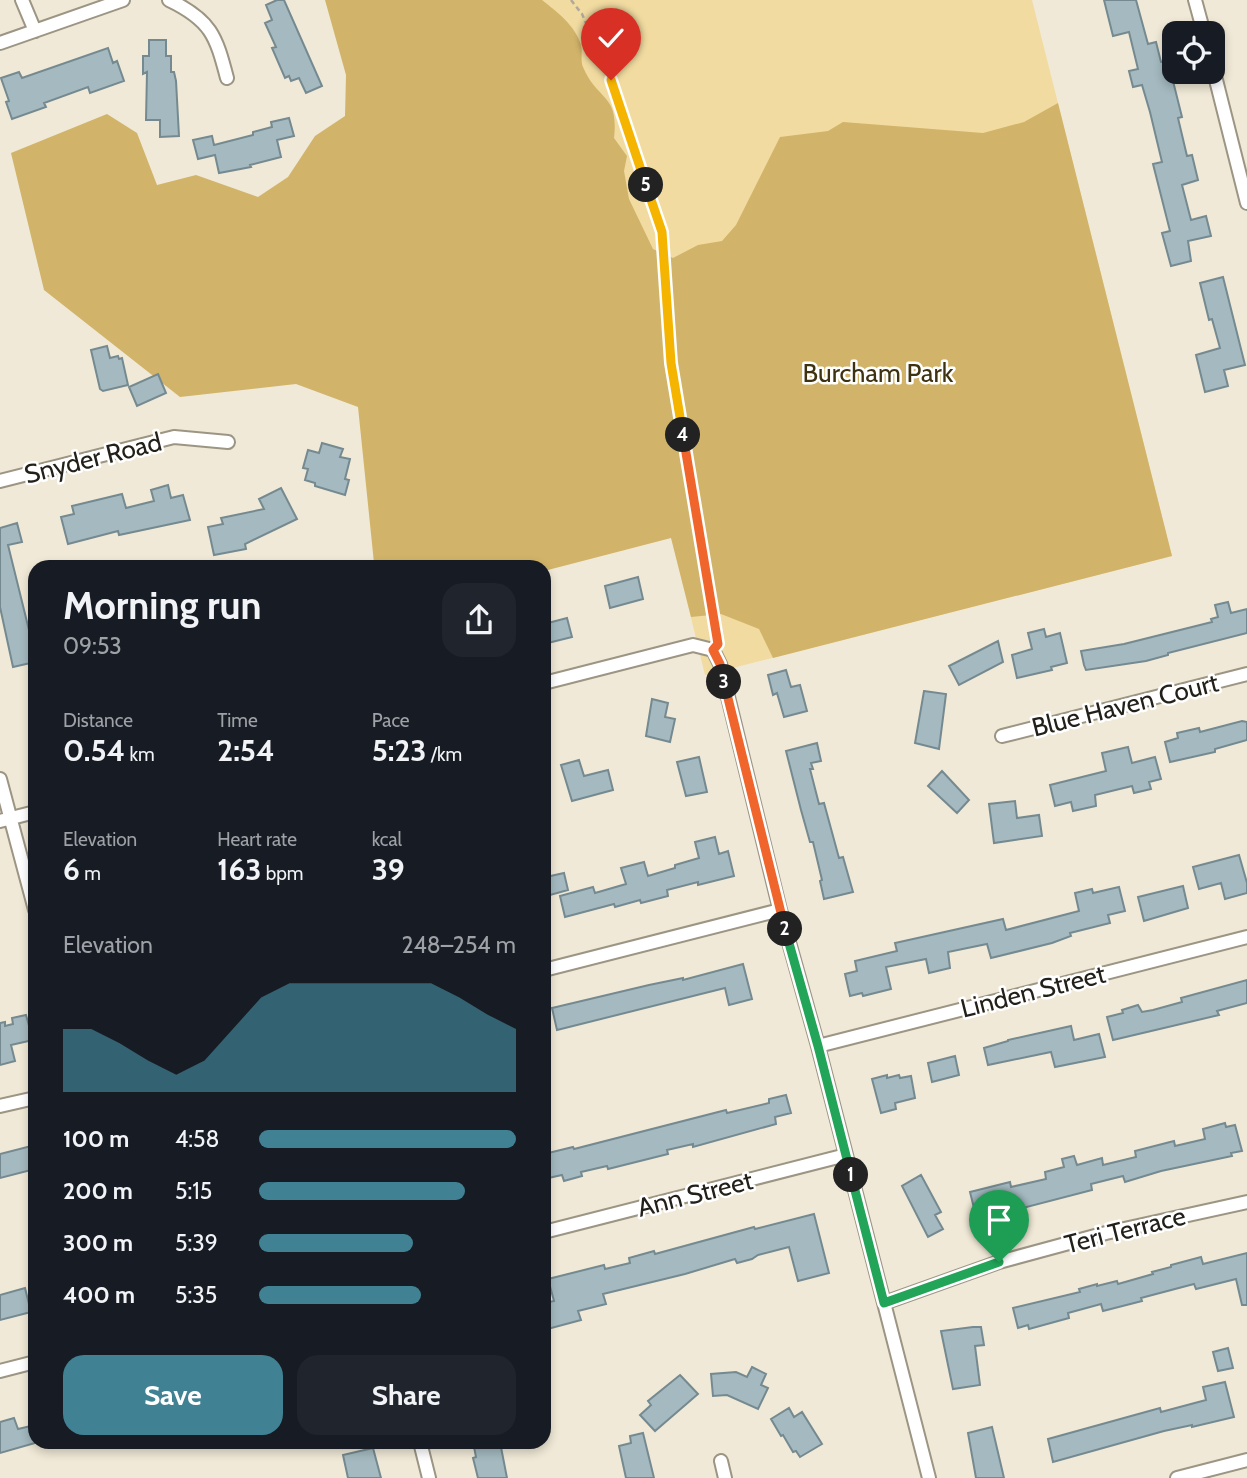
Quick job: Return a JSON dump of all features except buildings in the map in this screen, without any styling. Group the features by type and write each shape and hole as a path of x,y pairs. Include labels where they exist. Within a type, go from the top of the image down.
{"street":[{"path":"22,0 35,31"},
{"path":"0,43 122,0"},
{"path":"169,0 207,24 219,48 227,78"},
{"path":"1195,0 1201,21"},
{"path":"1217,84 1247,203"},
{"name":"Snyder Road","path":"0,481 174,437 228,442"},
{"path":"551,681 693,645 713,650 720,664 780,910 818,1046 929,1478"},
{"name":"Blue Haven Court","path":"1002,736 1247,674"},
{"path":"0,779 5,820 28,889"},
{"path":"5,820 28,814"},
{"path":"551,968 780,910"},
{"name":"Linden Street","path":"818,1046 1247,937"},
{"path":"0,1106 28,1100"},
{"name":"Ann Street","path":"551,1230 846,1155"},
{"name":"Teri Terrace","path":"884,1303 999,1262 1107,1233 1247,1202"},
{"path":"0,1371 28,1364"},
{"path":"422,1449 429,1478"},
{"path":"1177,1478 1247,1460"},
{"path":"721,1461 725,1478"}],"path":[{"path":"571,0 582,14 611,80 662,232 671,363 718,644 713,650"}],"green space":[{"path":"325,0 542,0 565,20 578,38 582,48 583,67 610,105 615,123 614,138 627,156 624,171 629,199 653,249 673,258 698,245 722,241 736,225 780,137 828,131 843,122 983,133 1024,122 1058,103 1172,556 773,658 759,629 721,614 691,617 671,538 551,569 551,560 374,560 358,407 296,384 180,397 44,290 11,153 107,114 137,133 157,185 196,175 258,197 288,177 315,136 345,116 346,75"},
{"name":"Burcham Park","path":"540,0 1032,0 1172,556 705,675"}],"route":[{"path":"611,80 662,232 671,363 718,644 713,650 720,664 780,910 884,1303 999,1262"}]}
